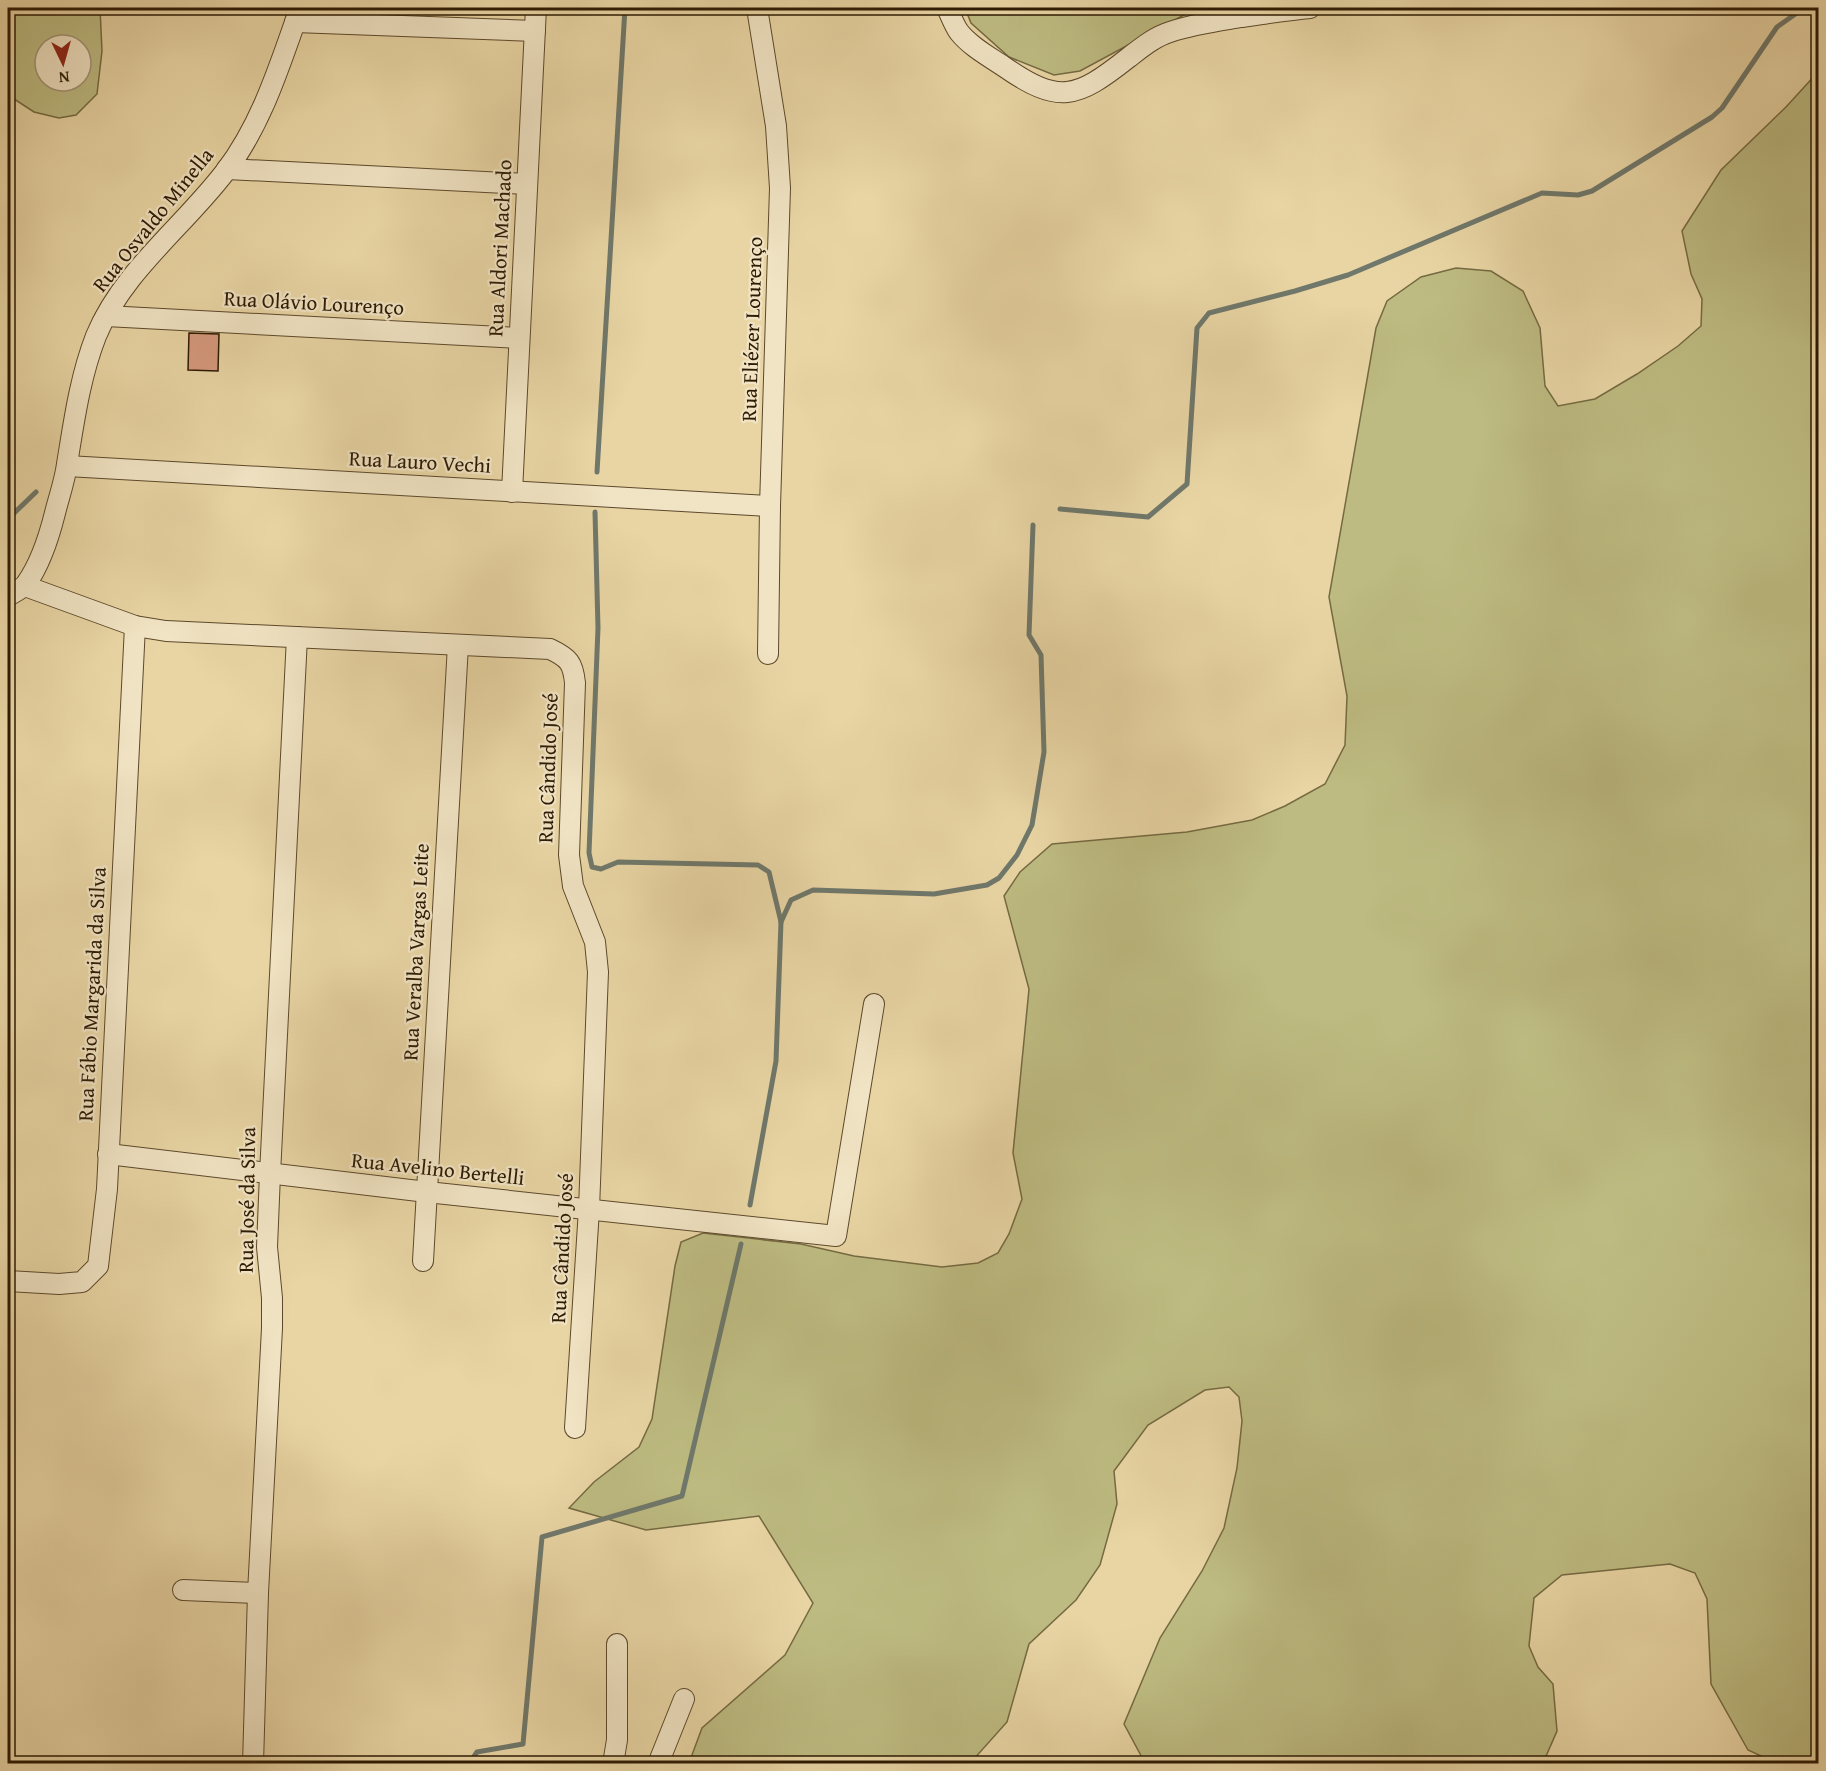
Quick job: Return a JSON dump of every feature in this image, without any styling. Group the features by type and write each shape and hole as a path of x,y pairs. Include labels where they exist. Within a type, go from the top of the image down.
{"street":[{"name":"Rua Aldori Machado","path":"512,492 536,8"},
{"name":"Rua Eliézer Lourenço","path":"757,8 776,126 780,188 770,506 768,654"},
{"path":"947,8 960,33 976,47 1038,88 1065,92 1083,88 1101,79 1141,48 1170,32 1207,22 1310,8"},
{"path":"297,15 534,31"},
{"name":"Rua Osvaldo Minella","path":"8,597 25,586 46,544 67,466 69,441 81,386 106,316 137,272 227,170 256,122 297,15"},
{"path":"227,170 527,184"},
{"name":"Rua Olávio Lourenço","path":"106,316 519,338"},
{"name":"Rua Lauro Vechi","path":"67,466 770,506"},
{"name":"Rua Cândido José","path":"25,586 135,626 166,631 550,649 570,661 574,672 569,855 573,886 595,942 598,972 589,1209 575,1428"},
{"name":"Rua Fábio Margarida da Silva","path":"8,1281 59,1284 82,1282 98,1266 107,1189 135,626"},
{"name":"Rua José da Silva","path":"253,1764 258,1593 272,1328 272,1298 267,1247 297,637"},
{"name":"Rua Veralba Vargas Leite","path":"423,1261 458,645"},
{"name":"Rua Avelino Bertelli","path":"108,1154 427,1192 836,1236 873,1004"},
{"path":"183,1590 258,1593"},
{"path":"613,1764 617,1740 617,1644"},
{"path":"658,1764 684,1699"}],"shaded area":[{"path":"8,8 100,8 102,51 97,94 76,115 59,118 34,112 8,95"},
{"path":"965,8 1197,8 1080,71 1054,75 1009,57 971,23"},
{"path":"1818,72 1818,1762 1815,1764 1776,1763 1748,1750 1711,1684 1707,1599 1695,1573 1670,1564 1562,1575 1534,1598 1529,1646 1538,1667 1553,1684 1557,1731 1543,1763 1145,1763 1124,1724 1160,1638 1202,1571 1224,1528 1237,1468 1242,1421 1239,1397 1229,1387 1205,1390 1148,1425 1114,1471 1117,1504 1100,1565 1076,1600 1029,1644 1007,1722 973,1760 967,1764 689,1763 702,1728 785,1655 813,1603 759,1516 646,1530 569,1508 594,1482 639,1447 652,1419 675,1266 681,1242 703,1233 801,1244 854,1256 942,1267 978,1263 998,1253 1009,1234 1022,1199 1013,1153 1029,989 1004,896 1020,872 1052,844 1187,832 1252,820 1285,806 1325,784 1345,745 1347,696 1329,597 1376,328 1387,301 1421,277 1456,268 1491,271 1523,291 1540,328 1545,386 1558,406 1595,399 1678,346 1701,326 1702,299 1691,274 1682,231 1721,170 1786,107"}],"building":[{"path":"189,333 219,334 218,371 188,370"}],"waterway":[{"path":"597,472 625,8"},
{"path":"1060,509 1148,517 1187,484 1197,328 1209,313 1348,275 1542,193 1578,195 1592,191 1712,117 1722,108 1777,27 1801,10 1818,8"},
{"path":"8,519 36,492"},
{"path":"595,512 598,628 589,853 592,867 601,869 618,862 758,865 769,872 781,922 776,1061 750,1205"},
{"path":"781,922 791,900 813,890 934,894 987,885 999,878 1017,855 1032,825 1044,752 1041,655 1029,635 1033,525"},
{"path":"469,1764 477,1752 523,1744 542,1537 682,1496 741,1244"}]}
